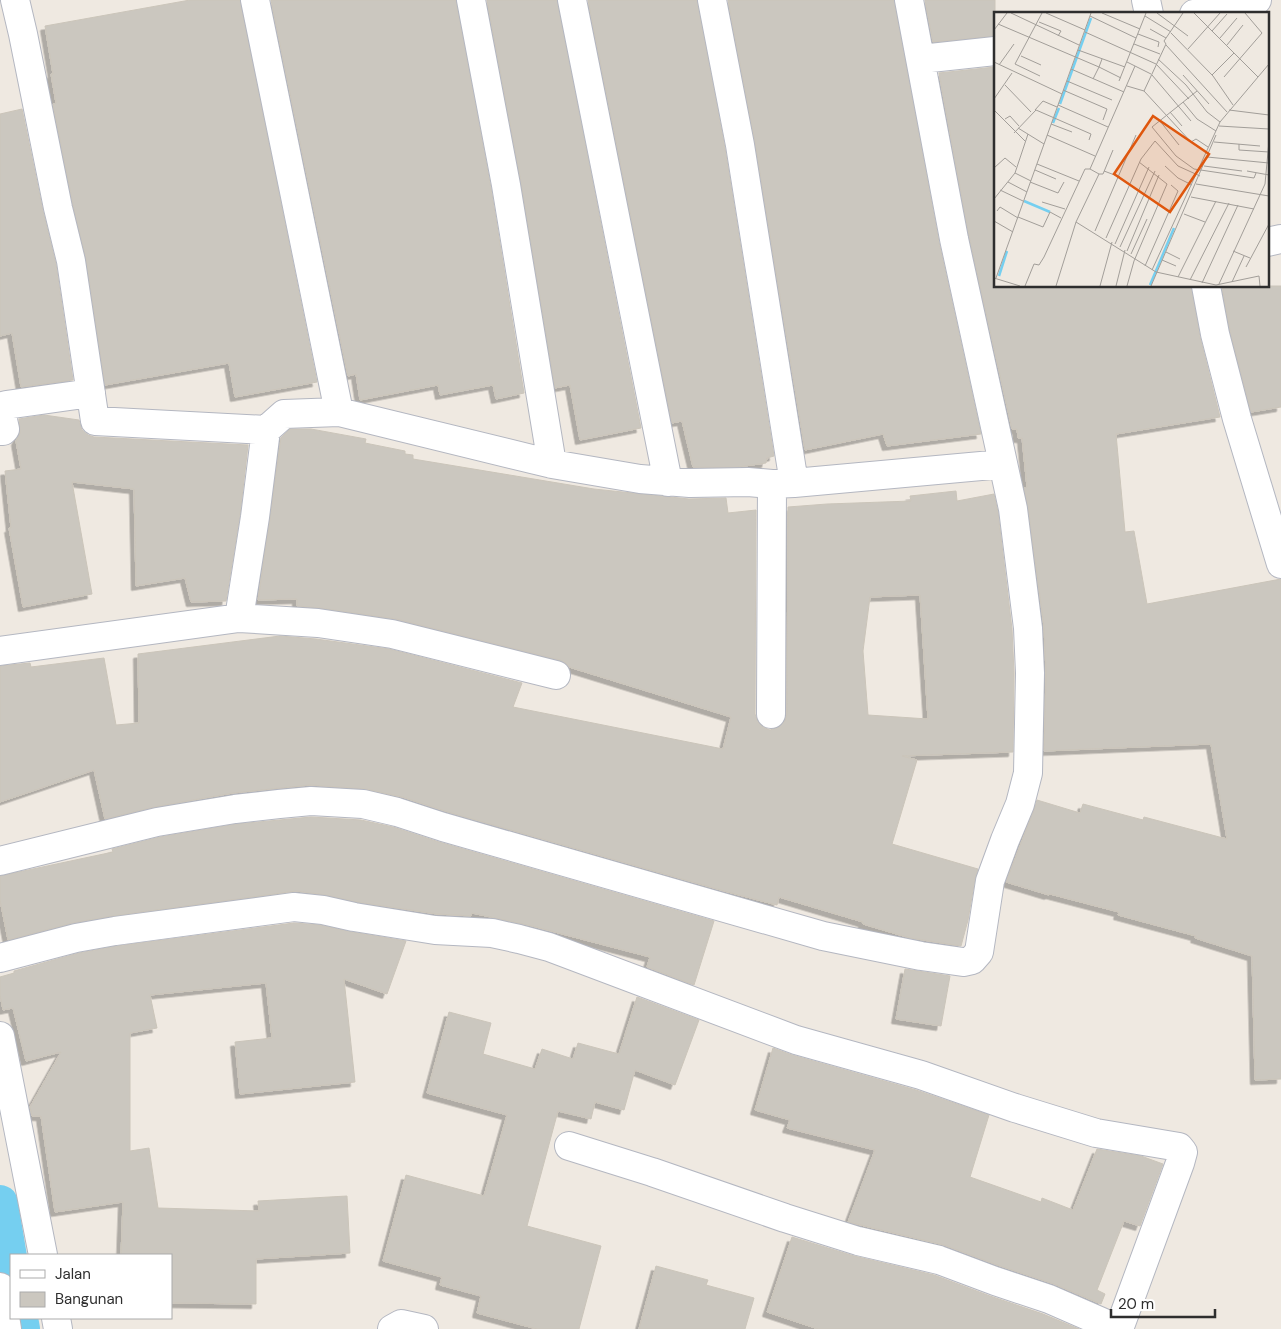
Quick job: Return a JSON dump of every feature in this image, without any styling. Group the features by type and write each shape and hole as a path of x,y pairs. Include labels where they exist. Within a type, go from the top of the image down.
{"street":[{"path":"15,0 56,199 71,261 95,421 266,430"},
{"path":"255,0 339,412"},
{"path":"471,0 506,185 552,464"},
{"path":"572,0 668,482"},
{"path":"712,0 740,145 783,483 772,714"},
{"path":"0,861 158,822 236,809 311,802 363,804 397,812 823,936 921,956 963,962 972,960 979,952 990,881 1020,804 1028,774 1030,674 1028,628 1013,508 954,240 909,0"},
{"path":"1203,12 1257,0"},
{"path":"921,59 994,51"},
{"path":"1268,242 1281,239"},
{"path":"1206,288 1215,334 1237,419 1281,564"},
{"path":"0,431 5,429 1,411 6,405 91,393"},
{"path":"239,618 266,430 284,414 339,412 552,464 640,479 690,484 783,483 1003,464"},
{"path":"0,651 239,618 318,623 392,634 556,675"},
{"path":"0,958 76,938 294,907 323,910 435,930 492,933 549,947 796,1040 921,1075 1015,1108 1096,1133 1179,1147 1183,1152 1118,1329 1049,1299 939,1260 858,1241 569,1146"},
{"path":"0,1036 43,1254"},
{"path":"0,1287 7,1329"},
{"path":"392,1329 401,1324 424,1329"}],"building":[{"path":"190,0 240,0 317,382 235,397 229,363 105,385 86,259 53,104 56,103 45,26"},
{"path":"271,0 456,0 491,188 524,393 496,399 493,385 440,395 438,385 360,400 356,374 348,376"},
{"path":"487,0 557,0 641,428 580,440 570,385 555,388 521,182"},
{"path":"588,0 697,0 725,148 774,456 767,458 766,463 738,467 693,467 682,421 672,423"},
{"path":"728,0 894,0 939,242 981,434 887,446 883,434 805,450 755,142"},
{"path":"925,0 995,0 994,36 933,42"},
{"path":"994,67 994,288 1191,288 1200,337 1220,417 1116,434 1125,532 1134,531 1147,604 1281,579 1281,1079 1255,1080 1252,956 1195,938 1196,936 1118,915 1119,912 1049,895 1006,882 1037,800 1080,813 1083,804 1143,820 1144,817 1227,839 1211,744 1044,751 1046,673 1044,627 1024,488 1027,487 1022,438 1018,438 1017,429 1012,429 969,236 939,73"},
{"path":"22,109 56,264 73,380 21,387 12,333 0,336 0,114"},
{"path":"1268,286 1281,286 1281,407 1251,412 1230,331 1222,288 1268,288"},
{"path":"44,415 79,420 82,430 94,437 248,445 240,515 226,601 191,602 185,578 136,586 134,489 72,482 92,594 23,607 9,528 11,528 5,471 21,469 16,441 20,433 19,419"},
{"path":"290,429 311,429 366,439 365,443 405,451 405,454 413,455 413,459 594,489 689,499 726,498 728,513 756,510 755,714 758,722 770,730 779,727 785,721 787,714 788,507 911,501 910,496 956,491 957,501 994,494 998,512 1012,629 1014,673 1013,752 902,756 917,760 892,844 978,869 961,946 910,938 779,897 777,905 448,812 402,797 366,789 310,785 233,793 154,807 105,819 94,770 0,802 0,666 30,663 31,667 104,658 116,725 139,723 138,654 280,636 389,649 522,683 513,707 723,749 731,717 569,667 560,660 396,619 297,606 297,599 258,600 281,438","holes":["920,595 928,719 868,715 863,651 870,597"]},
{"path":"311,817 361,820 393,827 714,921 694,985 647,967 650,957 528,925 472,913 471,916 437,914 296,891 112,916 72,923 8,940 0,900 0,876 113,852 112,849 160,837 237,824"},
{"path":"294,923 320,925 406,941 387,994 344,979 355,1082 240,1094 235,1042 272,1038 266,983 150,995 157,1028 130,1033 130,1151 149,1148 158,1208 259,1211 258,1201 347,1196 350,1253 256,1259 256,1304 172,1303 172,1254 121,1254 123,1202 55,1212 41,1116 32,1116 30,1107 61,1052 26,1061 13,1008 3,1010 0,995 0,977 14,973 14,971 79,953 117,946"},
{"path":"905,969 950,976 941,1026 896,1019"},
{"path":"637,997 699,1020 675,1085 635,1070 624,1110 595,1102 591,1119 558,1111 527,1226 601,1246 579,1329 537,1329 477,1313 481,1296 440,1285 442,1277 383,1261 406,1175 484,1196 507,1115 427,1093 449,1012 491,1023 483,1054 535,1069 542,1049 573,1059 578,1043 619,1054"},
{"path":"773,1048 916,1090 989,1115 970,1177 1041,1202 1042,1198 1073,1210 1097,1149 1141,1156 1163,1164 1140,1226 1124,1221 1097,1290 1105,1294 1101,1304 1054,1284 944,1245 848,1222 875,1150 787,1128 790,1120 755,1110"},
{"path":"792,1237 854,1256 934,1275 1079,1329 818,1329 767,1312"},
{"path":"656,1266 708,1280 706,1285 754,1298 745,1329 639,1329"}],"waterway":[{"path":"0,1203 10,1263"},
{"path":"20,1319 22,1329"}]}
